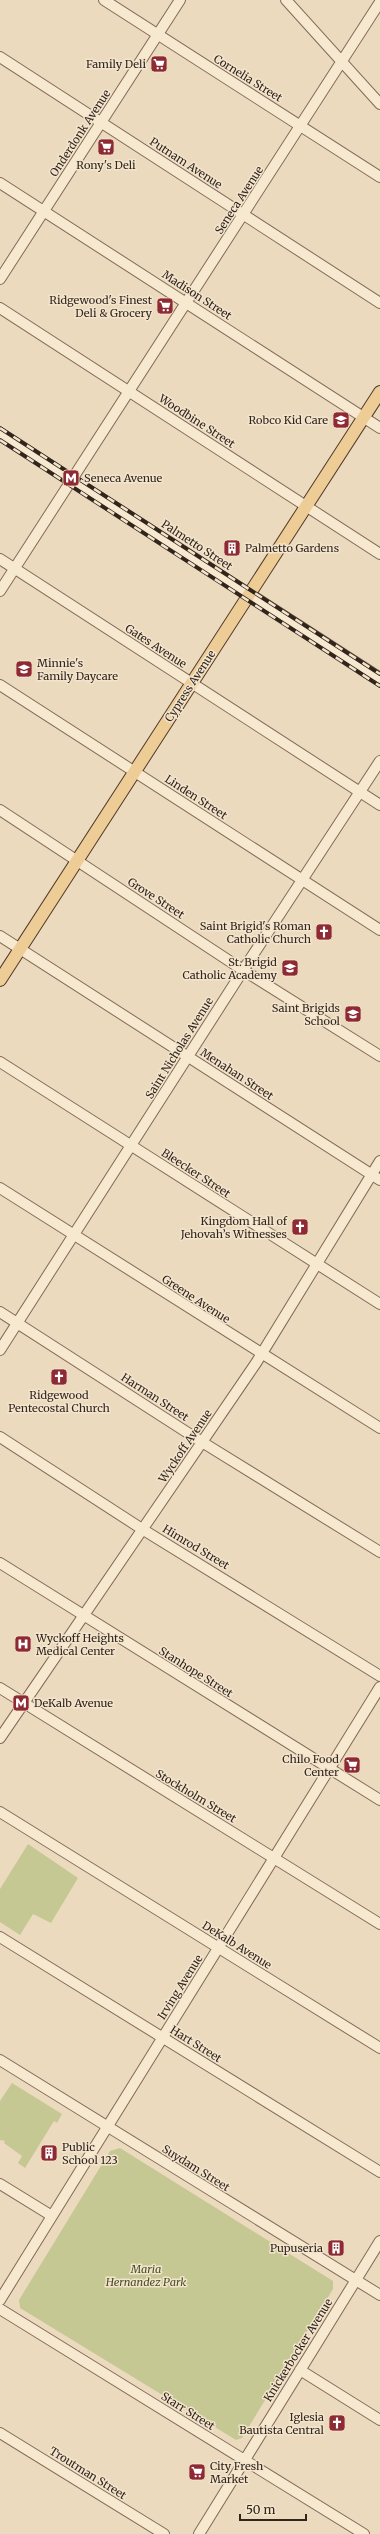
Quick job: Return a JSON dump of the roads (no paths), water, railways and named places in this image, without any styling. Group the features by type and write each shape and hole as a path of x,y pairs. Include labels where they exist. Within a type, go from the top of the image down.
{"main road":[{"name":"Cypress Avenue","path":"0,980 380,392"}],"street":[{"name":"Cornelia Street","path":"104,0 380,177"},
{"name":"Onderdonk Avenue","path":"0,279 180,0"},
{"path":"286,0 380,104"},
{"name":"Seneca Avenue","path":"0,591 380,2"},
{"name":"Putnam Avenue","path":"0,57 380,302"},
{"name":"Madison Street","path":"0,183 380,428"},
{"name":"Woodbine Street","path":"0,308 380,554"},
{"name":"Palmetto Street","path":"0,433 380,678"},
{"name":"Gates Avenue","path":"0,559 380,805"},
{"name":"Linden Street","path":"0,685 380,930"},
{"name":"Saint Nicholas Avenue","path":"0,1350 132,1146 243,970 380,761"},
{"name":"Grove Street","path":"0,810 243,970 380,1056"},
{"name":"Menahan Street","path":"0,936 376,1178"},
{"name":"Bleecker Street","path":"0,1062 317,1266 380,1304"},
{"name":"Wyckoff Avenue","path":"0,1738 261,1355 317,1266 376,1178 380,1161"},
{"name":"Greene Avenue","path":"0,1188 261,1355 380,1428"},
{"name":"Harman Street","path":"0,1312 202,1442 380,1552"},
{"name":"Himrod Street","path":"0,1437 142,1529 380,1676"},
{"name":"Stanhope Street","path":"0,1563 380,1800"},
{"name":"Irving Avenue","path":"0,2300 380,1687"},
{"name":"Stockholm Street","path":"0,1688 380,1924"},
{"name":"DeKalb Avenue","path":"0,1812 380,2048"},
{"name":"Hart Street","path":"0,1937 380,2172"},
{"name":"Suydam Street","path":"0,2060 380,2295"},
{"path":"0,2184 52,2216"},
{"name":"Knickerbocker Avenue","path":"199,2534 380,2241"},
{"name":"Starr Street","path":"0,2309 364,2534"},
{"path":"300,2370 380,2420"},
{"name":"Troutman Street","path":"0,2433 164,2534"}],"railway":[{"path":"0,428 380,674"},
{"path":"0,440 380,686"}],"place":[{"name":"Family Deli","path":"159,64"},
{"name":"Rony's Deli","path":"106,147"},
{"name":"Ridgewood's Finest Deli & Grocery","path":"165,306"},
{"name":"Robco Kid Care","path":"341,420"},
{"name":"Seneca Avenue","path":"71,478"},
{"name":"Palmetto Gardens","path":"232,548"},
{"name":"Minnie's Family Daycare","path":"24,669"},
{"name":"Saint Brigid's Roman Catholic Church","path":"324,932"},
{"name":"St. Brigid Catholic Academy","path":"290,968"},
{"name":"Saint Brigids School","path":"353,1014"},
{"name":"Kingdom Hall of Jehovah’s Witnesses","path":"300,1227"},
{"name":"Ridgewood Pentecostal Church","path":"59,1377"},
{"name":"Wyckoff Heights Medical Center","path":"23,1644"},
{"name":"DeKalb Avenue","path":"21,1703"},
{"name":"Chilo Food Center","path":"352,1765"},
{"name":"Public School 123","path":"49,2153"},
{"name":"Pupuseria","path":"336,2248"},
{"name":"Iglesia Bautista Central","path":"337,2423"},
{"name":"City Fresh Market","path":"197,2472"}],"park label":[{"name":"Maria Hernandez Park","path":"146,2275"}]}
